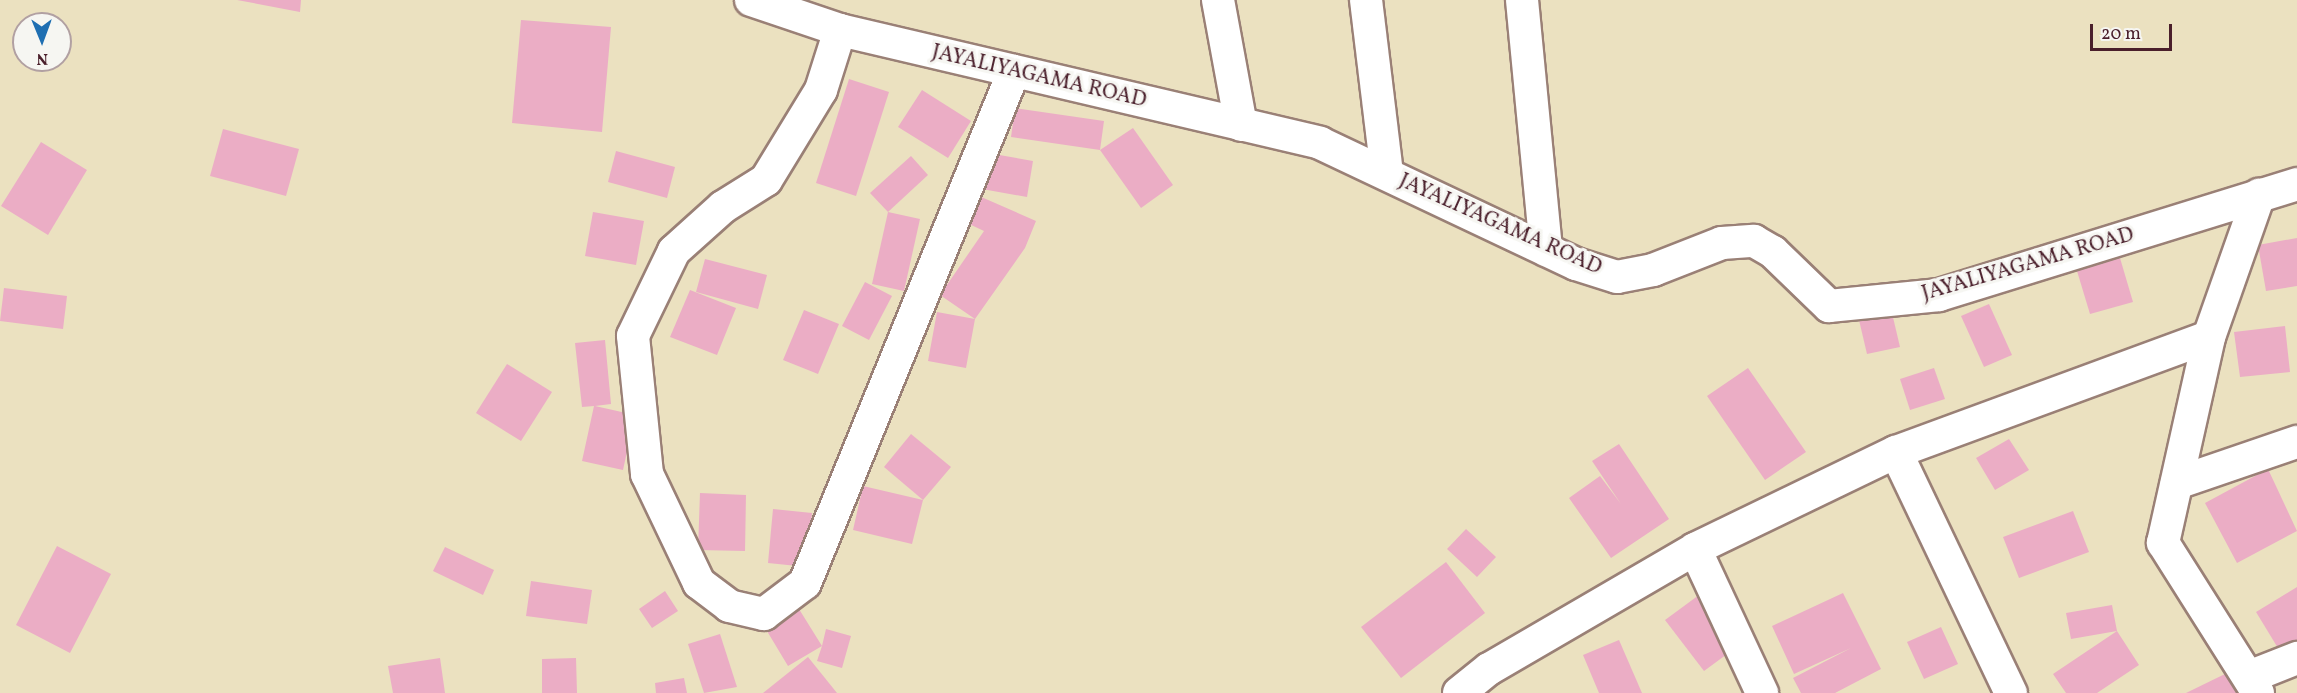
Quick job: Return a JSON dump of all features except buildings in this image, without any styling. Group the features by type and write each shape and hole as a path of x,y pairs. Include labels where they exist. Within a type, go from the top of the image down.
{"street":[{"name":"JAYALIYAGAMA ROAD","path":"751,0 840,30 1320,143 1546,250 1617,277 1653,270 1722,243 1754,241 1773,252 1829,306 1854,308 1939,295 2297,184"},
{"path":"1218,0 1241,125"},
{"path":"1366,0 1387,174"},
{"path":"1522,0 1546,250"},
{"path":"840,30 821,90 766,180 723,207 674,251 633,336 647,474 699,583 729,606 764,614 805,584 1014,71"},
{"path":"2259,195 2208,338 2163,543 2253,685 2297,658"},
{"path":"1459,693 1495,681 1695,549 1896,452 2208,338"},
{"path":"2177,483 2297,442"},
{"path":"1896,452 2011,693"},
{"path":"1695,549 1762,693"}]}
